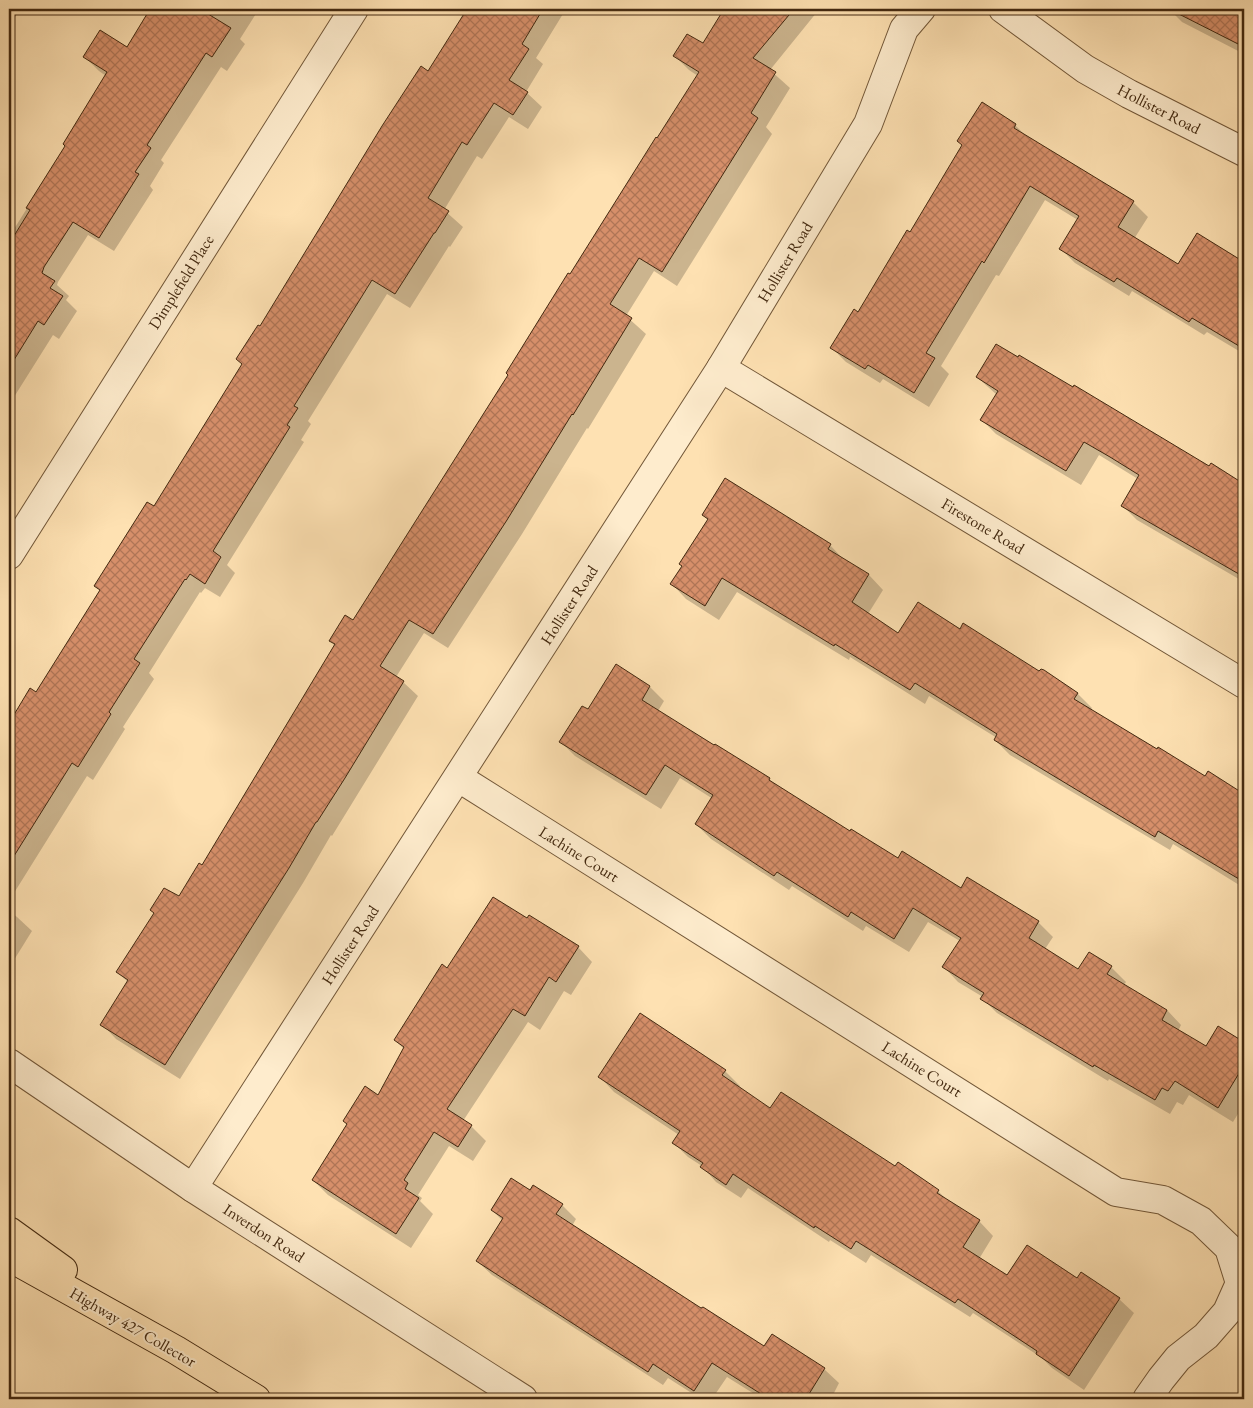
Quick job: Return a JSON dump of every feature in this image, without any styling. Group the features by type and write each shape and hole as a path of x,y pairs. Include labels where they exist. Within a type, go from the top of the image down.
{"highway":[{"path":"9,1231 176,1350"},
{"name":"Highway 427 Collector","path":"9,1257 176,1350 256,1399"}],"street":[{"name":"Dimplefield Place","path":"9,555 354,9"},
{"name":"Hollister Road","path":"193,1188 459,778 721,368 868,124 904,29 921,9"},
{"name":"Hollister Road","path":"1003,9 1085,69 1129,94 1244,152"},
{"name":"Firestone Road","path":"721,368 1244,684"},
{"name":"Lachine Court","path":"459,778 1116,1192 1164,1200 1201,1221 1229,1248 1240,1283 1227,1312 1206,1336 1178,1358 1147,1399"},
{"name":"Inverdon Road","path":"9,1063 193,1188 523,1399"}],"building":[{"path":"150,9 200,9 231,28 212,57 206,53 147,145 151,148 135,172 139,174 99,238 73,222 42,273 55,281 50,288 63,296 44,325 38,321 9,368 9,244 30,210 26,208 65,146 63,144 107,72 83,57 100,30 127,47"},
{"path":"467,9 543,9 522,44 529,49 509,80 528,92 513,115 494,103 467,145 462,142 428,198 449,211 395,294 372,280 294,406 298,408 287,425 290,427 213,551 221,557 205,584 190,574 185,579 134,659 140,663 109,712 111,714 78,767 72,763 9,864 9,723 30,688 36,692 100,590 94,586 147,502 154,506 242,364 236,359 258,325 260,326 382,126 421,66 428,71"},
{"path":"724,9 794,9 753,58 776,72 751,113 758,118 662,272 639,258 610,304 632,318 507,520 433,634 409,620 380,666 404,681 165,1065 100,1025 128,980 116,972 154,913 150,910 164,888 179,896 199,863 202,865 335,644 329,641 345,615 353,620 508,375 506,373 568,273 570,274 699,72 673,56 687,34 703,43"},
{"path":"1169,9 1244,9 1244,47"},
{"path":"982,102 1016,124 1014,128 1134,201 1118,227 1178,264 1197,233 1244,262 1244,349 1192,318 1189,322 1117,278 1114,282 1059,249 1079,216 1030,186 984,263 982,261 926,353 935,358 914,393 868,365 865,369 830,348 854,309 858,312 907,230 910,232 962,145 957,141"},
{"path":"996,344 1018,357 1019,355 1073,387 1074,385 1209,466 1211,463 1244,484 1244,577 1121,506 1139,475 1110,457 1084,442 1066,471 980,420 998,391 976,377"},
{"path":"725,478 831,544 828,549 869,574 852,602 898,633 918,602 960,629 963,623 1039,671 1041,669 1044,670 1078,693 1074,699 1157,749 1158,747 1205,776 1208,771 1244,794 1244,882 1158,831 1155,837 994,740 997,734 915,683 910,690 722,578 705,606 670,584 682,566 679,564 708,519 702,515"},
{"path":"616,664 650,686 642,700 770,778 769,780 850,831 851,829 898,858 902,851 961,888 967,877 1039,921 1029,938 1078,969 1089,952 1112,966 1107,974 1167,1010 1162,1020 1206,1046 1218,1026 1244,1042 1244,1065 1218,1108 1175,1081 1168,1091 1162,1088 1155,1100 1094,1065 1093,1067 980,999 984,993 942,967 961,938 913,908 894,939 851,912 848,917 777,872 774,876 695,824 713,795 665,765 646,795 559,742 582,706 588,709"},
{"path":"493,897 527,918 529,915 579,946 556,982 549,977 525,1016 513,1009 447,1109 472,1125 458,1147 434,1132 404,1180 408,1183 405,1189 419,1198 396,1234 312,1180 347,1124 343,1121 365,1086 378,1095 404,1047 394,1040 442,964 447,968"},
{"path":"640,1013 726,1070 722,1075 770,1108 781,1092 895,1166 898,1162 939,1190 937,1193 980,1220 963,1247 1007,1275 1027,1245 1077,1278 1081,1272 1120,1298 1069,1376 1036,1354 1037,1351 958,1299 955,1303 856,1241 851,1249 815,1226 814,1228 733,1174 726,1185 700,1167 703,1163 672,1143 680,1131 598,1077"},
{"path":"511,1178 530,1190 533,1185 563,1204 556,1214 701,1308 703,1307 764,1346 772,1334 825,1368 806,1399 769,1399 712,1363 694,1391 653,1364 648,1372 476,1261 503,1218 491,1210"}]}
